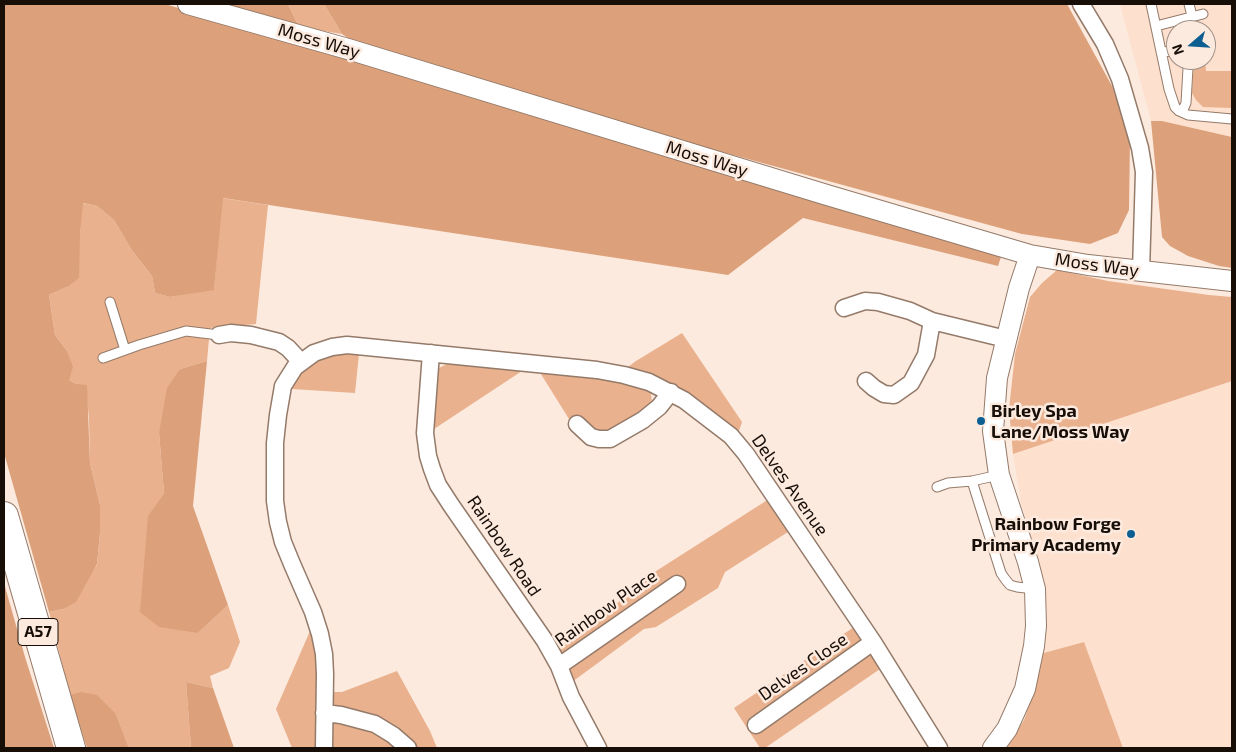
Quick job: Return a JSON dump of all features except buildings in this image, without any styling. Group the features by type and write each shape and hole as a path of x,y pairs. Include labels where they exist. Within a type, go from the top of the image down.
{"highway":[{"name":"A57","path":"4,516 71,748"}],"street":[{"name":"Moss Way","path":"188,4 348,49 1030,255 1088,265 1232,281"},
{"path":"1081,4 1104,44 1120,78 1140,148 1144,172 1141,271"},
{"path":"993,748 1007,729 1025,689 1035,636 1035,589 999,475 994,446 993,410 997,378 1006,338 1030,255"},
{"path":"844,308 864,301 878,302 910,310 932,322 1006,338"},
{"path":"866,381 884,394 894,395 911,383 926,355 932,322"},
{"path":"219,335 232,333 251,334 278,342 288,348 301,362 294,366 283,386 275,443 275,501 283,542 313,612 320,634 325,674 324,748"},
{"name":"Delves Avenue","path":"301,362 314,353 332,347 347,346 597,370 649,382 670,392 700,411 724,431 746,454 873,642 939,748"},
{"name":"Rainbow Road","path":"432,353 425,432 428,456 438,484 545,641 559,666 571,697 598,748"},
{"path":"578,424 591,437 610,439 643,420 659,407 670,392"},
{"name":"Rainbow Place","path":"559,666 677,584"},
{"name":"Delves Close","path":"756,725 873,642"},
{"path":"324,713 341,715 375,724 393,735 408,748"}],"lane":[{"path":"1151,4 1175,107 1188,114 1232,119"},
{"path":"1189,4 1192,16"},
{"path":"1156,26 1202,14"},
{"path":"1161,52 1166,52"},
{"path":"1182,112 1186,103 1188,70"},
{"path":"110,302 125,350"},
{"path":"104,358 186,331 219,335"},
{"path":"937,487 948,483 972,481 999,475"},
{"path":"972,481 1001,572 1005,579 1010,584 1018,587 1035,589"}],"shaded area":[{"path":"4,4 165,4 339,57 461,88 1001,257 998,266 803,218 728,275 223,198 214,290 170,297 155,293 152,276 131,249 114,220 97,206 83,203 79,278 67,287 49,295 55,335 67,351 73,367 69,380 76,384 87,385 90,463 100,505 100,533 97,564 76,602 63,609 49,612 4,453"},
{"path":"225,4 288,4 299,27"},
{"path":"288,4 324,4 342,34 299,27"},
{"path":"324,4 1067,4 1112,86 1130,140 1129,210 1118,233 1090,244 1022,234 682,141 357,44 342,34"},
{"path":"1120,4 1232,4 1232,137 1162,121 1151,121"},
{"path":"1193,70 1232,71 1232,108 1203,107 1192,93"},
{"path":"1151,121 1162,121 1232,137 1232,268 1188,256 1170,246 1162,237"},
{"path":"222,198 268,205 256,324 210,328 207,361 180,369 159,433 164,493 148,517 198,633 228,605 240,642 229,668 210,676 213,688 186,682 191,748 129,748 116,714 70,695 49,612 63,609 97,565 100,505 90,463 87,399 76,384 69,380 67,351 55,335 49,295 67,287 80,235 82,203 97,206 114,220 131,249 152,276 155,293 170,297 214,289"},
{"path":"1057,270 1108,281 1232,297 1232,381 1013,454 1009,409 1015,354 1030,297"},
{"path":"682,333 742,422 738,434 718,415 692,396 662,381 651,394 652,402 648,408 612,431 591,430 575,416 569,419 539,371 613,378 636,361"},
{"path":"341,353 359,354 355,393 292,389 298,376 307,366 320,358"},
{"path":"207,361 193,506 228,605 198,633 159,627 140,612 148,516 164,493 159,433 167,388 180,369"},
{"path":"447,364 522,371 431,431 435,375 439,368"},
{"name":"Rainbow Forge Primary Academy","path":"1232,381 1232,748 1123,748 1084,642 1040,654 1047,611 1040,565 1021,503 1013,454"},
{"path":"769,499 788,532 725,572 718,588 656,627 644,629 572,682 560,650 551,638 566,639 620,601 628,589"},
{"path":"4,583 25,657 54,748 4,748"},
{"path":"854,627 880,669 765,748 760,748 734,708"},
{"path":"310,631 316,658 318,692 342,692 397,671 430,731 437,748 292,748 276,709"},
{"path":"1084,642 1123,748 1007,748 1024,720 1034,692 1040,654"},
{"path":"186,682 213,688 234,748 191,748"},
{"path":"81,692 97,695 116,714 129,748 87,748 70,695"}],"place":[{"name":"Birley Spa Lane/Moss Way","path":"981,421"},
{"name":"Rainbow Forge Primary Academy","path":"1131,534"}]}
